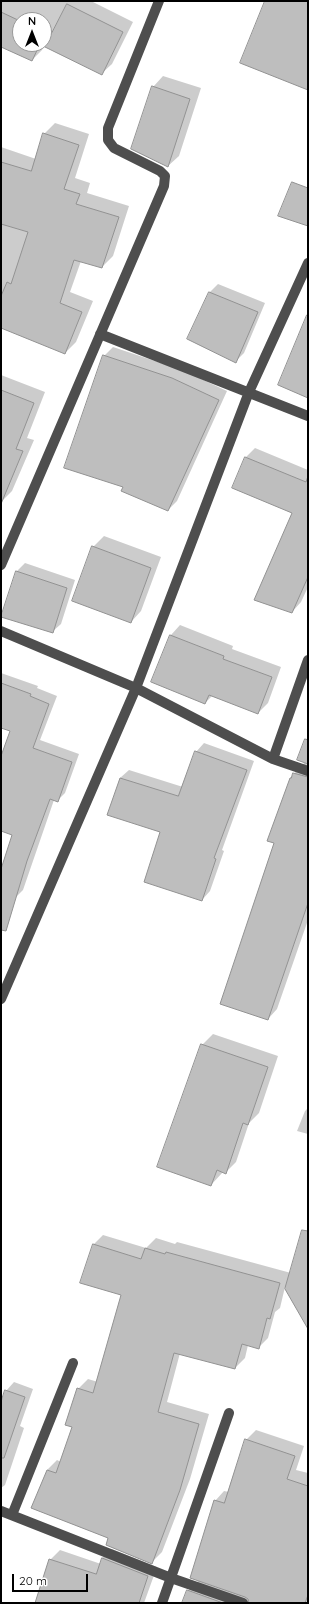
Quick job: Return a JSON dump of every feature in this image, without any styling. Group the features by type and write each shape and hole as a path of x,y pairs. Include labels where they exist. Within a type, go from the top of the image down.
{"street":[{"path":"1,565 166,181 165,176 156,168 114,148 108,140 108,128 159,1"},
{"path":"1,999 136,688 249,392 308,263"},
{"path":"100,334 308,416"},
{"path":"1,631 136,688 273,758 308,771"},
{"path":"273,758 308,660"},
{"path":"12,1515 73,1363"},
{"path":"162,1603 229,1412"},
{"path":"1,1510 171,1578 243,1603"}],"building":[{"path":"265,1 308,1 308,90 240,63"},
{"path":"67,4 123,32 102,75 52,50 52,33"},
{"path":"1,12 12,17 12,52 1,47"},
{"path":"12,52 36,52 32,61"},
{"path":"152,86 190,99 168,167 131,149"},
{"path":"43,133 79,145 64,189 80,194 76,204 119,217 102,268 74,260 60,303 82,312 65,354 1,328 1,296 7,282 11,284 28,232 1,224 1,162 31,171"},
{"path":"292,182 308,188 308,226 278,216"},
{"path":"209,292 258,312 236,363 187,339"},
{"path":"308,315 308,398 278,385"},
{"path":"103,355 172,378 219,400 168,511 121,491 123,487 64,468"},
{"path":"1,390 34,403 16,449 23,451 1,504"},
{"path":"245,457 306,482 308,476 308,577 292,613 254,600 292,513 232,488"},
{"path":"92,546 151,568 131,623 72,601"},
{"path":"16,571 67,588 53,633 1,617"},
{"path":"170,635 224,656 223,659 272,677 258,714 209,695 205,704 151,682"},
{"path":"1,683 31,694 30,696 49,704 33,748 72,762 58,802 50,799 27,861 6,931 1,930 1,869 12,835 1,831 1,756 10,731 1,728"},
{"path":"305,739 308,740 308,764 297,760"},
{"path":"195,751 247,770 214,858 216,859 202,901 144,882 160,832 107,815 120,778 178,796"},
{"path":"293,773 308,777 308,903 268,1020 220,1004 274,843 267,841"},
{"path":"201,1044 268,1067 248,1125 243,1123 226,1174 217,1170 211,1186 157,1167"},
{"path":"302,1230 308,1231 308,1329 285,1289"},
{"path":"93,1244 141,1259 145,1248 165,1254 166,1252 280,1283 270,1319 267,1318 259,1349 242,1344 235,1369 174,1353 158,1412 199,1424 180,1490 152,1564 106,1545 108,1538 31,1508 47,1470 56,1473 72,1427 65,1425 77,1388 93,1393 121,1295 80,1283"},
{"path":"5,1390 25,1397 4,1458 1,1458 1,1402"},
{"path":"245,1439 295,1456 287,1479 308,1486 308,1595 305,1603 249,1603 248,1599 245,1597 190,1578 214,1500 224,1503"},
{"path":"102,1558 148,1576 139,1603 35,1603 49,1559 96,1574"},
{"path":"187,1590 223,1603 182,1603"}]}
